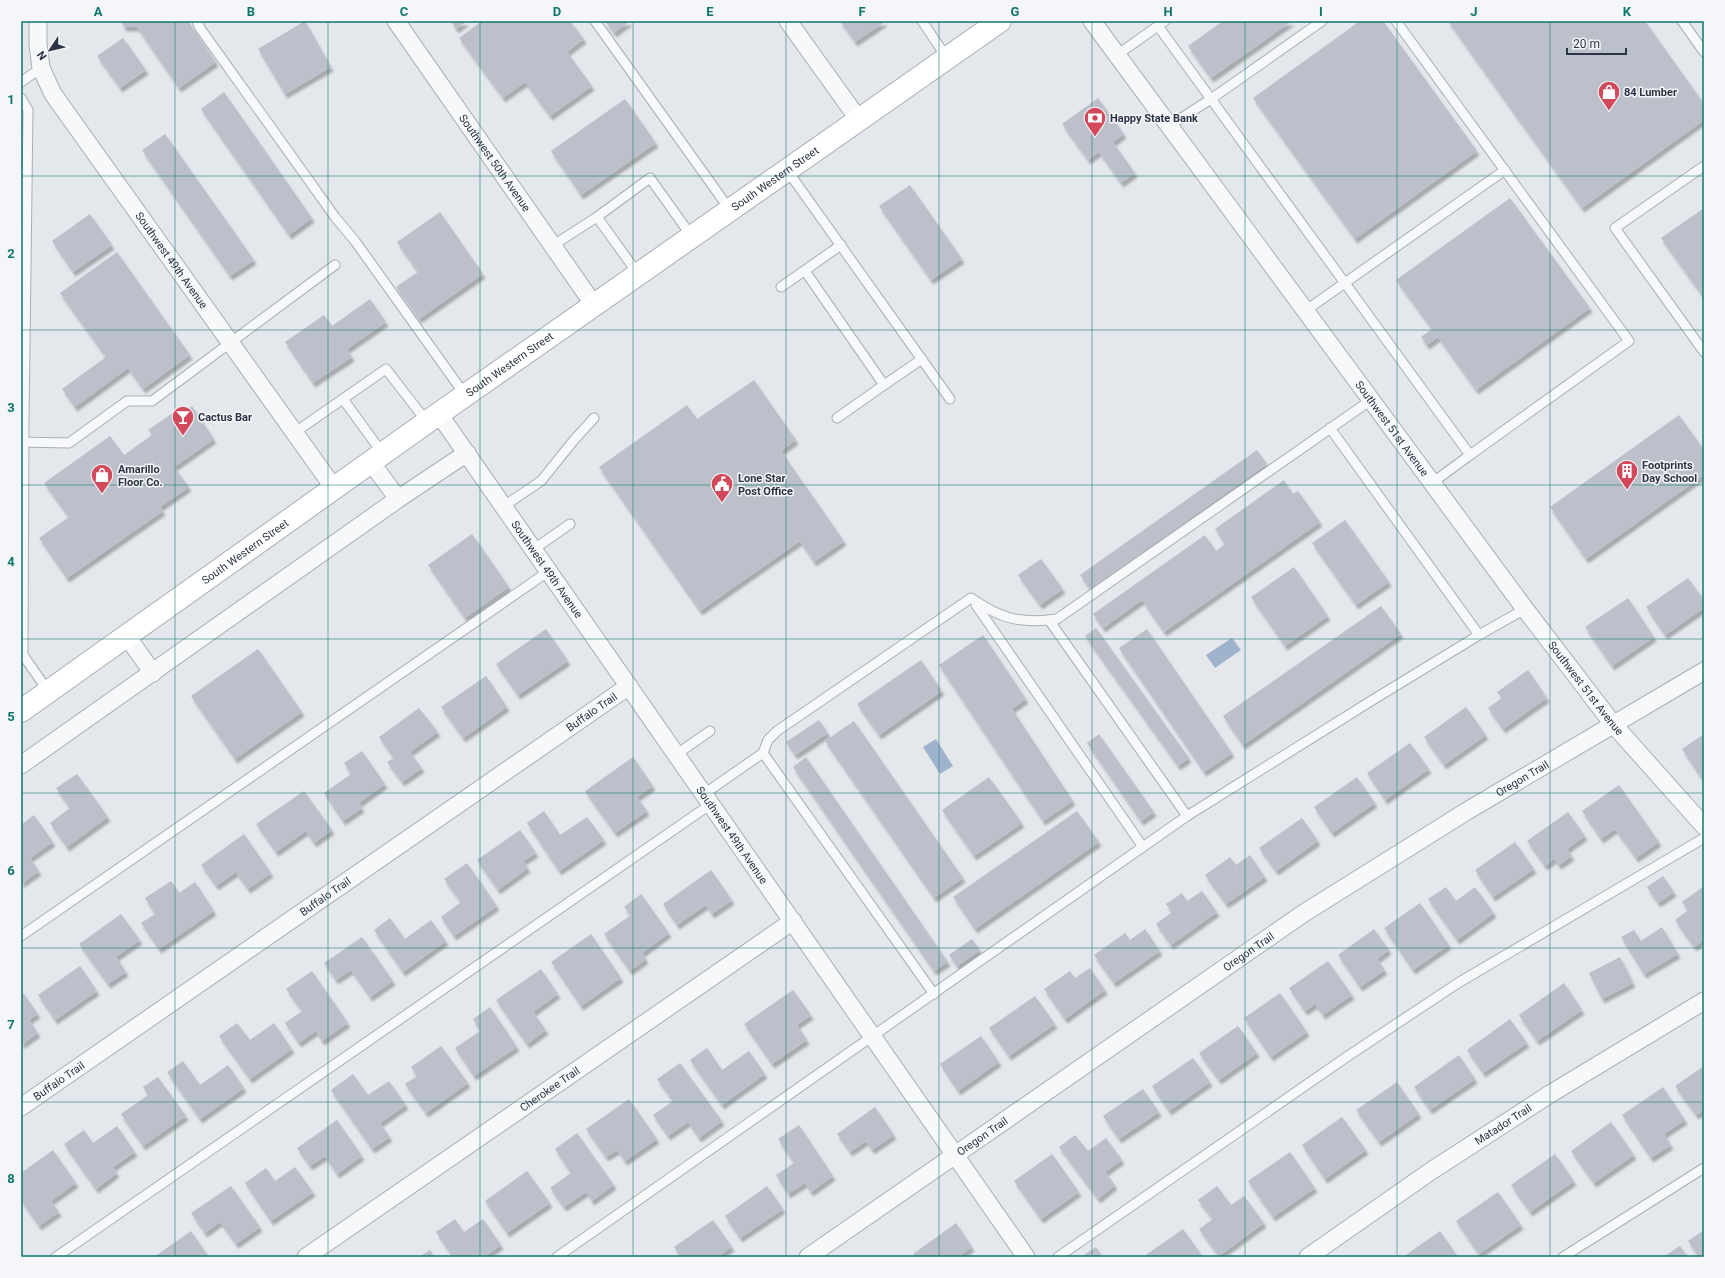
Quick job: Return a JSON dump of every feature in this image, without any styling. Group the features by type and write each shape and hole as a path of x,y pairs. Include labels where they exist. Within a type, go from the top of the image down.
{"main road":[{"name":"South Western Street","path":"21,711 433,418 947,58 988,25"}],"street":[{"name":"Southwest 49th Avenue","path":"38,21 38,45 41,68 53,94 229,343 334,488"},
{"name":"Southwest 50th Avenue","path":"396,21 594,305"},
{"path":"788,21 859,120"},
{"name":"Southwest 51st Avenue","path":"1092,21 1525,610 1613,724 1704,826"},
{"name":"Southwest 49th Avenue","path":"433,418 467,453 1026,1257"},
{"path":"21,765 398,499 467,453"},
{"path":"377,458 398,499"},
{"path":"126,635 153,673"},
{"name":"Oregon Trail","path":"808,1257 1304,913 1460,815 1704,671"},
{"name":"Buffalo Trail","path":"21,1107 629,686"},
{"name":"Cherokee Trail","path":"306,1257 793,921"},
{"name":"Matador Trail","path":"1308,1257 1431,1171 1550,1094 1704,1001"}],"lane":[{"path":"197,21 335,217 355,241 465,396"},
{"path":"596,21 730,210"},
{"path":"922,21 947,58"},
{"path":"1169,126 1211,99 1322,21"},
{"path":"1396,21 1629,341 1432,483"},
{"path":"1682,21 1704,52"},
{"path":"1117,55 1162,24 1211,99 1470,455"},
{"path":"21,82 41,68"},
{"path":"21,98 28,110 22,442 23,655 48,691"},
{"path":"1704,166 1615,228 1704,352"},
{"path":"787,170 950,399"},
{"path":"1305,311 1505,170"},
{"path":"552,246 650,178 692,237"},
{"path":"597,216 638,274"},
{"path":"781,287 841,245"},
{"path":"22,442 69,444 128,401 152,401 335,265"},
{"path":"805,270 884,385"},
{"path":"837,418 922,359"},
{"path":"294,433 386,369 433,418"},
{"path":"343,399 377,458"},
{"path":"971,598 988,611 1006,617 1034,622 1057,619 1370,400"},
{"path":"504,506 541,481 594,418"},
{"path":"1330,428 1479,636"},
{"path":"534,549 570,524"},
{"path":"21,936 549,571"},
{"path":"56,1257 708,799 763,753 768,740 778,731 971,598"},
{"path":"971,598 1144,847"},
{"path":"557,1257 1187,816 1479,636 1525,610"},
{"path":"1049,620 1187,816"},
{"path":"677,754 710,730"},
{"path":"763,753 934,994"},
{"path":"1058,1257 1348,1056 1458,983 1704,838"},
{"path":"1563,1257 1704,1168"}],"water":[{"path":"1232,638 1241,650 1215,668 1206,655"},
{"path":"936,739 953,766 940,774 923,747"}],"building":[{"path":"121,21 188,21 216,62 179,88 137,27 124,27"},
{"path":"305,21 331,67 285,94 258,49"},
{"path":"451,21 467,21 456,29"},
{"path":"482,21 570,21 584,39 567,52 592,86 550,116 525,82 503,98 459,38"},
{"path":"605,21 630,21 614,33"},
{"path":"840,21 886,21 855,42"},
{"path":"1223,21 1292,21 1211,78 1188,46"},
{"path":"1360,21 1383,21 1477,151 1355,239 1253,98"},
{"name":"84 Lumber","path":"1448,21 1645,21 1704,104 1704,120 1582,208"},
{"path":"123,38 146,70 120,88 97,56"},
{"path":"224,92 312,218 289,235 201,109"},
{"name":"Happy State Bank","path":"1098,98 1124,134 1113,142 1135,173 1121,183 1099,152 1088,160 1062,124"},
{"path":"625,99 656,143 581,195 551,151"},
{"path":"165,134 254,260 230,276 142,150"},
{"path":"910,185 962,259 931,280 879,206"},
{"path":"1510,198 1590,308 1476,390 1438,337 1427,345 1421,337 1432,329 1396,280"},
{"path":"1704,208 1704,298 1661,238"},
{"path":"440,212 483,274 419,319 396,287 418,272 397,242"},
{"path":"90,214 112,245 73,272 52,241"},
{"path":"117,252 190,355 143,389 128,368 75,407 62,389 106,357 60,293"},
{"path":"370,299 386,322 347,349 352,357 313,383 285,342 324,315 332,326"},
{"name":"Lone Star Post Office","path":"754,380 796,440 781,451 844,541 814,562 800,541 700,611 599,467 687,405 697,419"},
{"name":"Amarillo Floor Co.","path":"192,406 214,439 174,467 189,487 160,507 163,511 67,578 39,538 69,517 44,483 110,436 124,455 152,435 148,430 177,410 180,414"},
{"name":"Footprints Day School","path":"1679,415 1704,450 1704,475 1586,559 1550,507"},
{"path":"1257,450 1267,464 1090,589 1080,575"},
{"path":"1284,480 1293,494 1298,491 1320,522 1164,632 1142,600 1103,628 1093,614 1205,535 1216,551 1225,544 1215,529"},
{"path":"1345,520 1389,582 1356,605 1312,543"},
{"path":"472,534 509,587 465,618 428,565"},
{"path":"1041,559 1063,589 1040,605 1018,575"},
{"path":"1294,567 1328,616 1285,646 1251,597"},
{"path":"1688,578 1704,600 1704,608 1665,635 1646,607"},
{"path":"1628,598 1654,637 1612,666 1585,627"},
{"path":"1381,606 1401,634 1243,745 1223,716"},
{"path":"1096,628 1189,758 1178,766 1085,636"},
{"path":"546,629 568,661 518,695 496,664"},
{"path":"1147,629 1232,753 1204,772 1119,648"},
{"path":"983,635 1026,699 1012,709 1073,801 1043,821 939,665"},
{"path":"258,649 302,712 235,759 191,696"},
{"path":"921,660 942,691 879,735 857,704"},
{"path":"1528,670 1547,698 1503,729 1488,708 1502,698 1497,692"},
{"path":"486,676 507,707 463,738 441,707"},
{"path":"1466,707 1486,735 1444,765 1424,737"},
{"path":"419,708 438,732 410,752 422,768 402,782 387,762 394,758 379,737"},
{"path":"819,720 828,733 795,755 786,742"},
{"path":"854,721 963,878 934,898 825,741"},
{"path":"1099,734 1154,812 1141,821 1087,743"},
{"path":"1704,734 1704,775 1701,777 1682,749"},
{"path":"1410,743 1429,769 1385,800 1367,773"},
{"path":"362,751 385,784 359,803 362,808 343,821 324,793 351,774 344,763"},
{"path":"633,757 653,786 637,797 647,811 615,833 585,791"},
{"path":"806,757 948,962 934,971 793,767"},
{"path":"77,774 108,817 67,847 50,823 70,808 56,788"},
{"path":"989,777 1022,823 974,856 942,810"},
{"path":"1357,777 1375,803 1332,833 1314,807"},
{"path":"1619,785 1659,842 1636,858 1615,829 1601,839 1582,811"},
{"path":"304,791 332,830 314,843 306,831 276,852 256,824"},
{"path":"544,811 560,835 587,817 604,840 559,871 527,823"},
{"path":"1077,811 1099,842 975,929 953,897"},
{"path":"1568,812 1585,836 1567,849 1572,856 1559,865 1554,859 1545,866 1527,841"},
{"path":"34,815 53,842 30,858 39,871 21,884 21,825"},
{"path":"1302,818 1318,841 1276,871 1259,848"},
{"path":"520,830 536,853 523,861 528,868 498,890 477,860"},
{"path":"244,834 271,873 248,889 236,872 216,886 201,865"},
{"path":"1515,842 1534,869 1493,897 1475,870"},
{"path":"1250,855 1265,877 1226,904 1205,875 1230,857 1236,865"},
{"path":"467,863 497,906 454,936 441,917 461,902 444,879"},
{"path":"711,870 732,900 712,914 706,905 677,925 663,904"},
{"path":"1663,876 1674,892 1658,903 1647,887"},
{"path":"171,881 179,893 195,882 214,911 159,949 141,923 155,914 145,898"},
{"path":"1704,886 1704,940 1694,947 1675,920 1688,910 1682,902"},
{"path":"1446,887 1456,901 1475,887 1494,913 1457,940 1428,899"},
{"path":"1202,891 1217,912 1171,945 1156,924 1172,912 1166,904 1182,893 1187,901"},
{"path":"641,894 669,933 642,953 646,959 630,971 604,934 631,915 624,907"},
{"path":"1420,903 1449,945 1413,970 1384,928"},
{"path":"121,914 140,940 116,957 126,972 108,984 79,944"},
{"path":"390,918 405,939 431,920 446,941 403,972 374,930"},
{"path":"1662,927 1678,954 1644,974 1621,937 1634,930 1641,941"},
{"path":"1145,929 1160,951 1114,983 1094,955 1125,933 1130,940"},
{"path":"1374,929 1389,950 1377,959 1385,970 1360,987 1338,955"},
{"path":"591,934 621,978 581,1006 551,962"},
{"path":"362,937 393,981 370,997 351,970 336,980 324,963"},
{"path":"972,939 980,950 957,966 949,955"},
{"path":"1620,957 1633,983 1602,999 1589,973"},
{"path":"1328,961 1352,995 1323,1015 1315,1004 1305,1011 1289,988"},
{"path":"80,966 97,991 55,1020 38,995"},
{"path":"1090,968 1105,990 1065,1019 1044,989 1070,971 1075,978"},
{"path":"541,969 558,994 533,1012 546,1030 527,1044 496,1000"},
{"path":"312,971 348,1023 322,1041 316,1031 299,1043 285,1023 302,1011 286,989"},
{"path":"1564,983 1582,1010 1537,1041 1519,1015"},
{"path":"21,990 38,1014 29,1020 38,1033 21,1045"},
{"path":"793,990 811,1015 797,1025 807,1040 772,1064 744,1024"},
{"path":"1280,993 1307,1032 1271,1057 1244,1018"},
{"path":"1035,996 1055,1024 1009,1056 989,1028"},
{"path":"490,1007 517,1047 474,1076 455,1048 480,1031 473,1019"},
{"path":"1510,1019 1527,1043 1483,1073 1467,1050"},
{"path":"237,1023 250,1040 274,1023 292,1049 250,1079 219,1036"},
{"path":"1238,1026 1257,1053 1219,1080 1199,1053"},
{"path":"981,1036 999,1062 958,1091 940,1064"},
{"path":"441,1046 468,1083 426,1113 405,1084 417,1076 411,1067"},
{"path":"707,1048 722,1070 749,1051 765,1074 722,1105 690,1060"},
{"path":"1459,1055 1475,1079 1430,1110 1414,1087"},
{"path":"1193,1058 1210,1082 1169,1111 1152,1086"},
{"path":"183,1061 200,1085 228,1065 244,1088 200,1119 167,1072"},
{"path":"680,1063 722,1121 699,1138 688,1122 668,1136 653,1115 673,1101 657,1079"},
{"path":"1704,1066 1704,1110 1696,1115 1675,1086"},
{"path":"353,1074 368,1095 389,1081 406,1105 380,1123 390,1137 372,1149 331,1090"},
{"path":"158,1077 186,1116 143,1146 121,1114 148,1095 143,1087"},
{"path":"1397,1082 1419,1114 1379,1142 1356,1110"},
{"path":"1663,1087 1685,1120 1664,1134 1671,1145 1651,1158 1622,1115"},
{"path":"1143,1089 1159,1112 1119,1139 1103,1116"},
{"path":"629,1099 657,1139 625,1161 617,1150 606,1157 586,1129"},
{"path":"875,1107 894,1135 872,1150 866,1141 850,1152 837,1134"},
{"path":"1342,1117 1366,1150 1325,1179 1302,1145"},
{"path":"337,1120 362,1156 337,1174 325,1156 310,1166 297,1148"},
{"path":"1611,1122 1634,1155 1594,1183 1571,1151"},
{"path":"799,1125 833,1176 811,1192 805,1183 788,1194 776,1175 794,1163 778,1139"},
{"path":"117,1126 135,1152 113,1167 117,1173 96,1189 64,1144 84,1130 93,1143"},
{"path":"577,1133 614,1185 592,1201 586,1192 564,1207 550,1188 571,1173 555,1149"},
{"path":"1075,1135 1088,1151 1106,1138 1122,1160 1105,1172 1115,1185 1098,1199 1059,1147"},
{"path":"53,1150 76,1183 51,1201 59,1212 39,1226 21,1200 21,1173"},
{"path":"1290,1152 1315,1188 1273,1217 1248,1181"},
{"path":"1052,1154 1079,1192 1041,1219 1014,1181"},
{"path":"1555,1154 1574,1181 1530,1212 1511,1185"},
{"path":"295,1167 313,1192 271,1221 245,1183 266,1168 275,1181"},
{"path":"527,1171 550,1203 507,1233 485,1201"},
{"path":"231,1186 260,1227 236,1244 220,1222 205,1233 191,1213"},
{"path":"767,1186 783,1209 740,1238 725,1216"},
{"path":"1217,1186 1231,1205 1244,1196 1264,1223 1219,1256 1199,1229 1213,1219 1198,1200"},
{"path":"1498,1192 1521,1225 1479,1254 1456,1221"},
{"path":"455,1219 464,1232 483,1219 501,1245 484,1257 453,1257 436,1232"},
{"path":"713,1220 732,1247 717,1257 704,1257 702,1254 697,1257 680,1257 674,1247"},
{"path":"956,1223 972,1247 958,1257 915,1257 913,1254"},
{"path":"1183,1229 1203,1257 1143,1257"},
{"path":"1704,1230 1704,1257 1699,1257 1688,1241"},
{"path":"191,1231 209,1257 154,1257"},
{"path":"1440,1231 1458,1257 1403,1257"},
{"path":"1680,1246 1688,1257 1663,1257"},
{"path":"1096,1247 1103,1257 1081,1257"},
{"path":"430,1250 435,1257 419,1257"}],"place":[{"name":"84 Lumber","path":"1609,112"},
{"name":"Happy State Bank","path":"1095,138"},
{"name":"Cactus Bar","path":"183,436"},
{"name":"Footprints Day School","path":"1627,490"},
{"name":"Amarillo Floor Co.","path":"102,494"},
{"name":"Lone Star Post Office","path":"722,504"}]}
